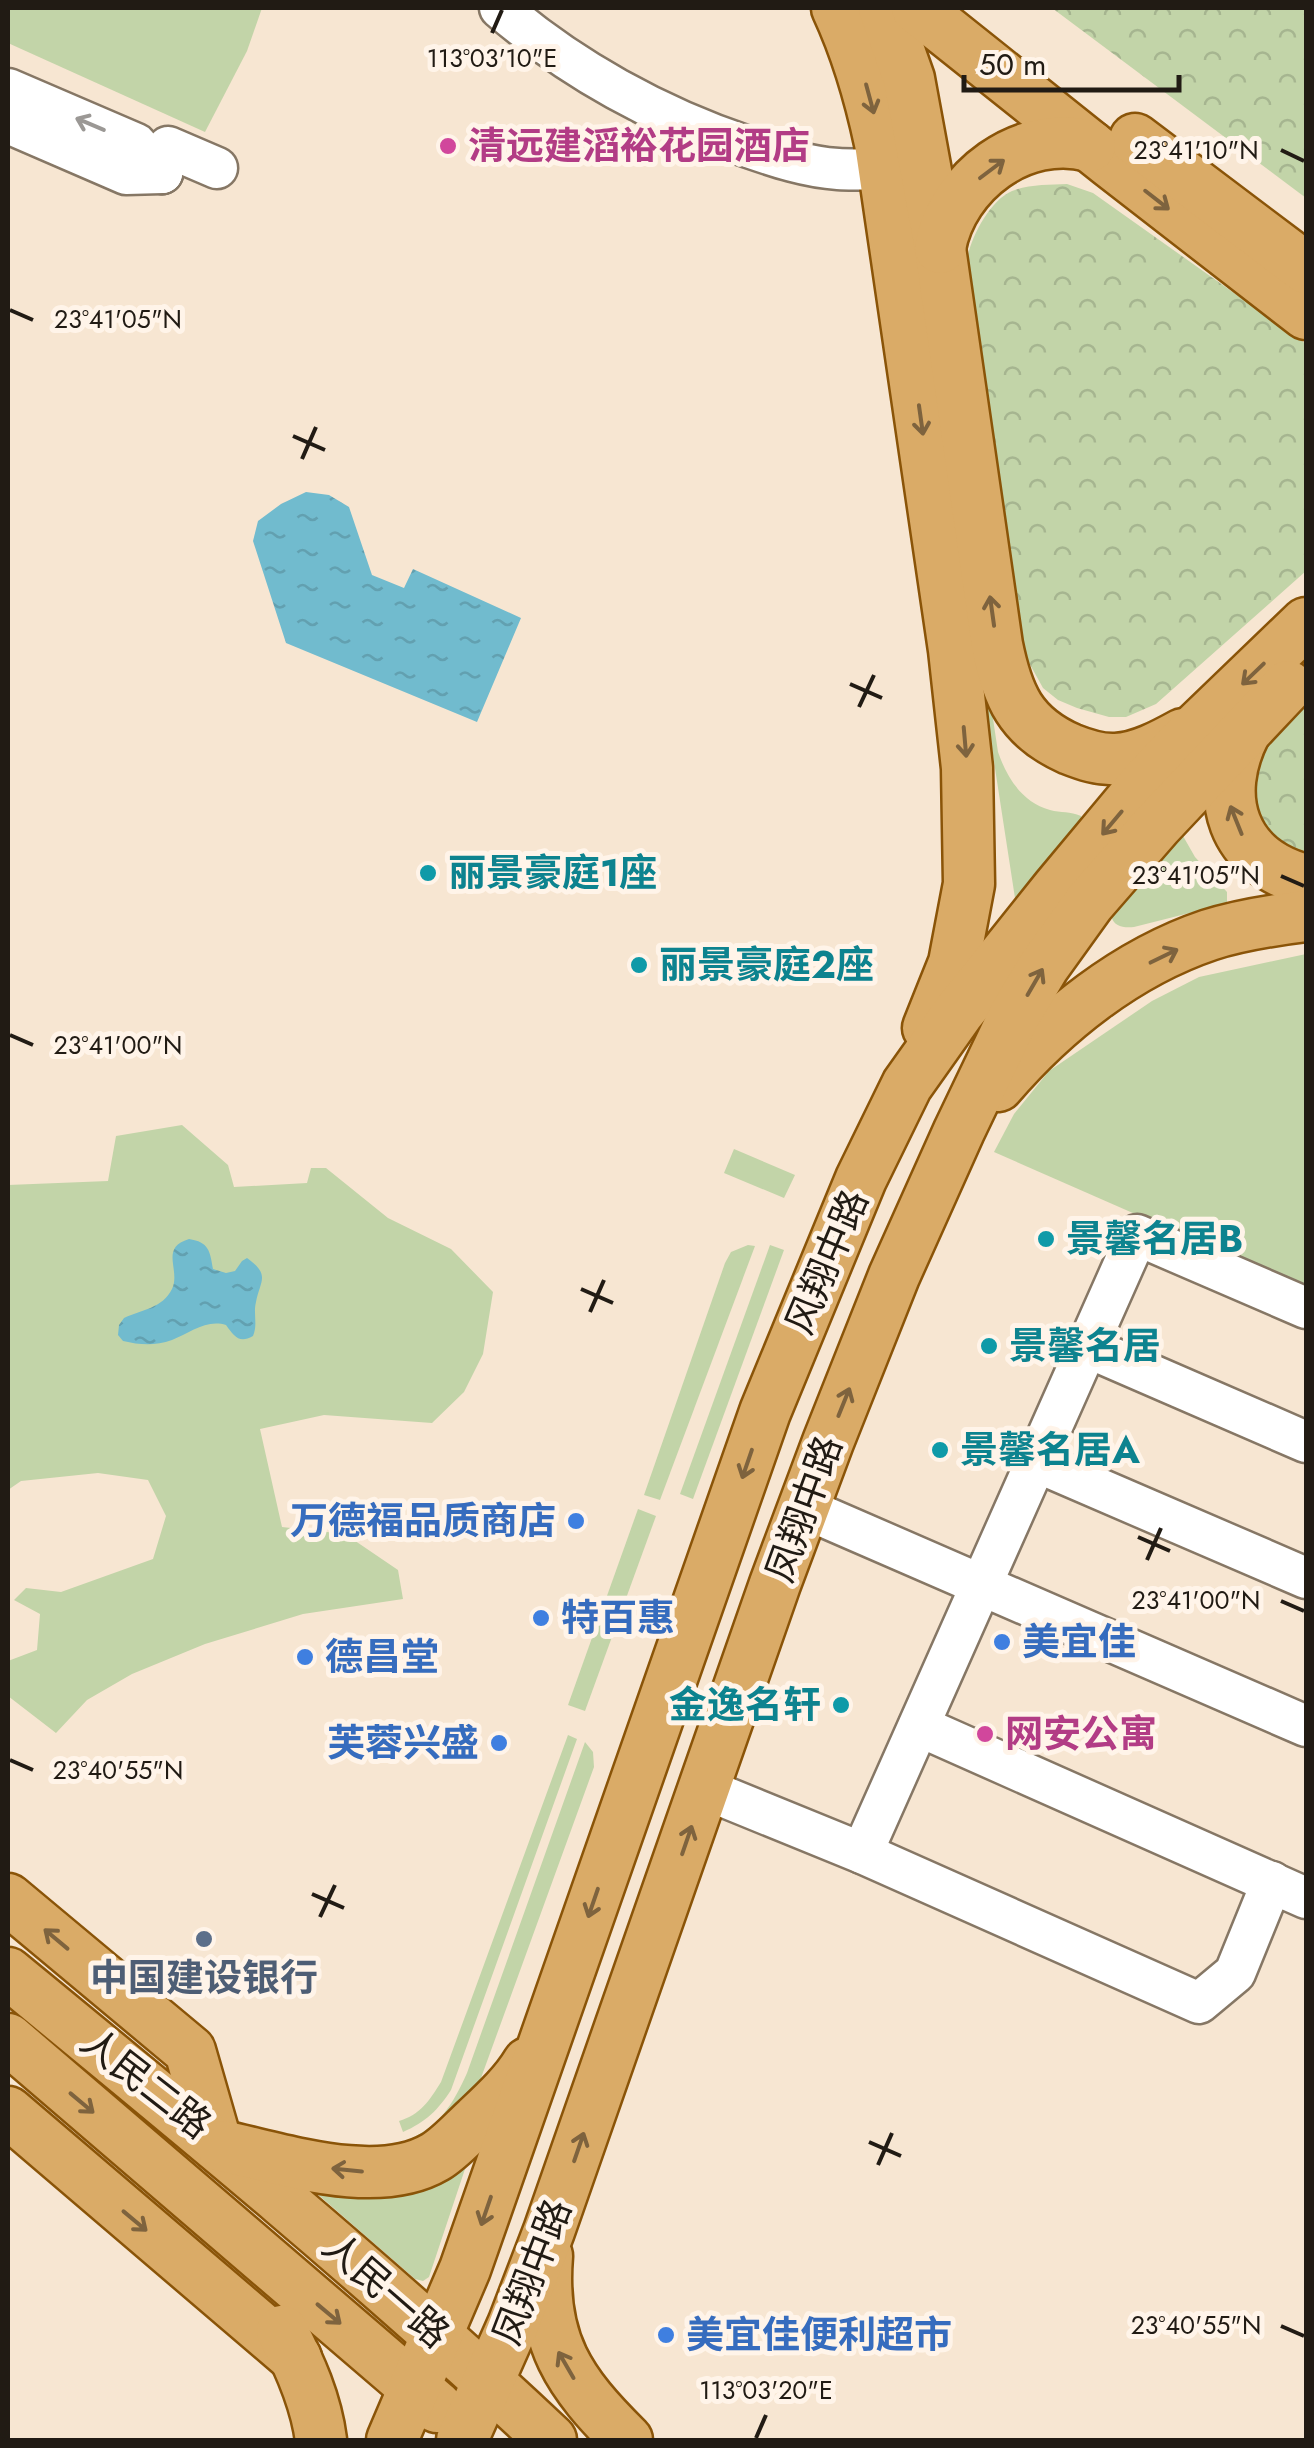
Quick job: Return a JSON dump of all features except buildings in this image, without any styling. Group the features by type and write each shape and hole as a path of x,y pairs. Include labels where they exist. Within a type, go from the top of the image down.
{"main road":[{"path":"837,8 856,52 884,169 967,768 969,884 954,963 907,1084"},
{"path":"884,8 909,79 940,248 997,645 1002,672 1018,710 1051,740 1100,758 1135,755 1224,726 1231,769 1230,813 1236,826 1256,855 1284,873 1306,880"},
{"path":"917,8 1306,314"},
{"path":"970,8 1146,148 1306,268"},
{"path":"940,248 957,204 994,166 1040,144 1072,141 1090,146"},
{"name":"风翔中路","path":"552,2020 765,1412 861,1179 907,1084 1057,888 1147,782 1224,726 1306,623"},
{"name":"凤翔中路","path":"467,2438 550,2232 804,1508 894,1276 959,1131 1014,1016 1090,902 1224,726 1306,668"},
{"path":"959,1131 1048,1032 1124,976 1206,936 1245,925 1306,916"},
{"name":"人民二路","path":"8,1900 190,2050 218,2145"},
{"name":"人民二路","path":"8,1972 218,2145"},
{"path":"218,2145 338,2170 376,2173 408,2168 435,2156 495,2102 522,2074 552,2020"},
{"name":"凤翔中路","path":"392,2440 465,2269 552,2020"},
{"name":"人民二路","path":"8,2039 416,2388 467,2438"},
{"path":"8,2112 296,2358"},
{"name":"人民一路","path":"218,2145 438,2335 550,2440"},
{"path":"182,2188 267,2304 312,2398 320,2440"},
{"path":"550,2232 546,2308 553,2339 565,2366 585,2394 627,2440"}],"street":[{"path":"500,8 576,65 708,134 794,162 837,169 884,169"},
{"path":"8,89 136,144 162,174"},
{"path":"8,124 126,174 162,174"},
{"path":"162,174 168,147 217,168"},
{"path":"862,1854 1137,1235 1306,1308"},
{"path":"1087,1348 1306,1442"},
{"path":"1037,1462 1306,1578"},
{"path":"804,1508 1306,1726"},
{"path":"705,1789 1199,2003 1235,1973 1289,1890 919,1726"}],"green space":[{"path":"8,8 262,8 247,51 205,132 8,43"},
{"path":"1052,8 1306,8 1306,198"},
{"path":"1067,184 1093,193 1306,344 1306,571 1156,704 1126,717 1109,717 1058,700 1043,688 1022,650 967,294 970,246 997,202 1019,189"},
{"path":"934,326 998,752 1011,780 1031,801 1050,810 1081,816 1084,825 1017,911 927,327"},
{"path":"1306,693 1306,855 1286,850 1251,818 1244,773"},
{"path":"1179,833 1227,892 1227,902 1134,927 1117,924 1111,915"},
{"path":"1306,954 1306,1289 994,1152 1014,1114 1049,1071 1152,1001 1199,977"},
{"path":"182,1125 228,1165 234,1187 307,1183 311,1168 326,1168 388,1218 451,1249 493,1292 483,1354 464,1392 432,1423 324,1415 260,1429 282,1527 345,1534 398,1570 403,1599 303,1614 205,1644 132,1674 87,1700 56,1733 8,1696 8,1661 37,1650 40,1614 14,1600 26,1588 61,1592 153,1559 166,1516 148,1480 98,1473 21,1481 8,1490 8,1185 108,1181 116,1136"},
{"path":"734,1149 795,1175 784,1198 724,1173"},
{"path":"770,1245 784,1250 693,1499 680,1494"},
{"path":"755,1246 660,1500 644,1495 725,1263 731,1252"},
{"path":"638,1509 656,1516 585,1711 568,1705"},
{"path":"568,1735 577,1739 451,2090 431,2115 403,2132 399,2121 419,2111 441,2082"},
{"path":"585,1742 593,1752 594,1767 481,2078 468,2105 413,2151 408,2140 444,2113 467,2073"},
{"path":"470,2154 429,2277 423,2281 415,2279 314,2191"}],"water":[{"path":"306,492 329,495 349,507 372,575 404,588 413,569 521,618 477,722 286,643 253,541 258,521"},
{"path":"189,1239 207,1248 213,1269 235,1271 247,1258 259,1269 262,1278 253,1336 240,1339 226,1325 212,1324 160,1343 123,1341 118,1335 124,1318 157,1304 172,1289 175,1248"}],"place":[{"name":"清远建滔裕花园酒店","path":"448,146"},
{"name":"丽景豪庭1座","path":"428,873"},
{"name":"丽景豪庭2座","path":"639,965"},
{"name":"景馨名居B","path":"1046,1239"},
{"name":"景馨名居","path":"989,1346"},
{"name":"景馨名居A","path":"940,1450"},
{"name":"万德福品质商店","path":"576,1521"},
{"name":"特百惠","path":"541,1618"},
{"name":"美宜佳","path":"1002,1642"},
{"name":"德昌堂","path":"305,1657"},
{"name":"金逸名轩","path":"841,1705"},
{"name":"网安公寓","path":"985,1734"},
{"name":"芙蓉兴盛","path":"499,1743"},
{"name":"中国建设银行","path":"204,1939"},
{"name":"美宜佳便利超市","path":"666,2335"}]}
